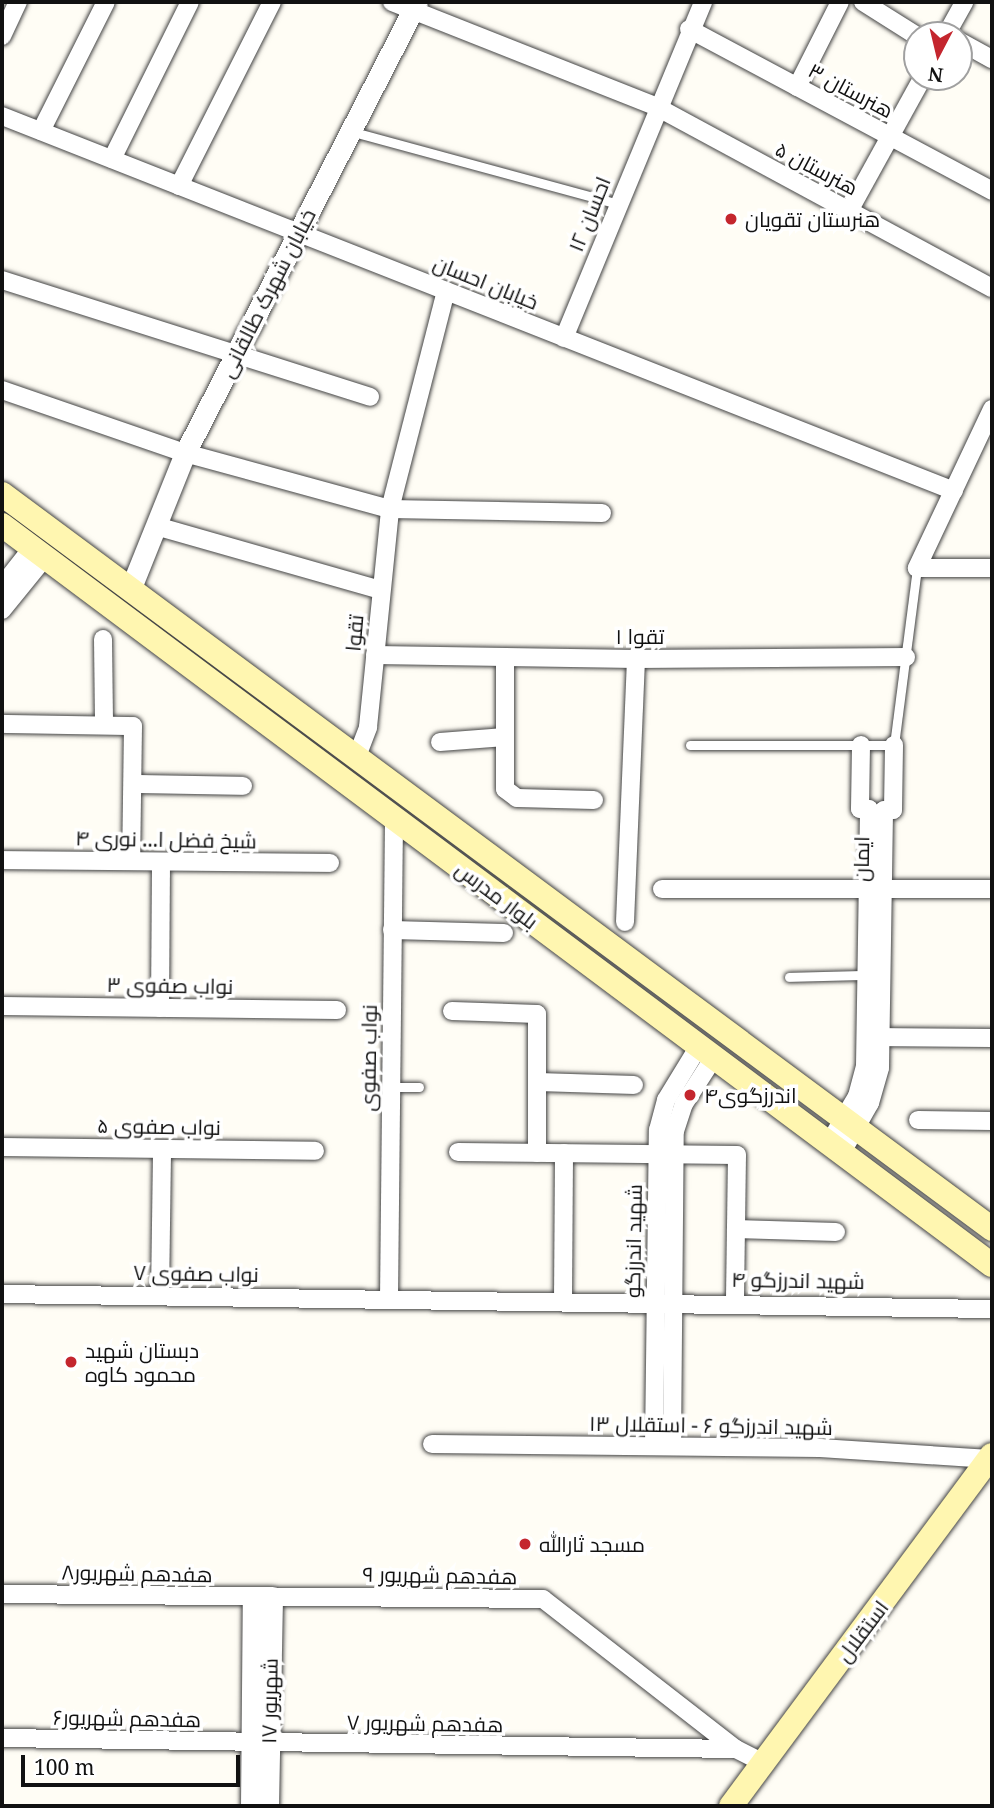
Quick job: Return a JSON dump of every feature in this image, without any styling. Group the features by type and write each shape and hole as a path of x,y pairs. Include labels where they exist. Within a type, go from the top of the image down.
{"main road":[{"name":"بلوار مدرس","path":"2,494 848,1126 992,1230"},
{"name":"بلوار مدرس","path":"2,526 992,1265"},
{"name":"استقلال","path":"731,1806 991,1457"}],"street":[{"path":"2,37 18,2"},
{"path":"41,131 106,2"},
{"path":"112,159 190,2"},
{"path":"179,186 272,2"},
{"name":"هنرستان ۵","path":"392,2 415,6 657,107 992,288"},
{"name":"احسان ۱۲","path":"564,338 689,29 703,2"},
{"path":"797,87 841,2"},
{"path":"954,21 964,2"},
{"path":"865,3 903,27"},
{"name":"خیابان شهرک طالقانی","path":"130,590 185,453 415,6"},
{"name":"هنرستان ۳","path":"689,29 992,191"},
{"path":"973,49 992,60"},
{"path":"849,211 915,91"},
{"name":"خیابان احسان","path":"2,116 954,491"},
{"path":"2,280 236,352 370,397"},
{"name":"تقوا","path":"356,759 368,727 390,509 446,291"},
{"path":"2,390 185,453 390,509 602,513"},
{"path":"990,420 917,568 992,568"},
{"path":"156,526 270,561 381,590"},
{"path":"2,586 38,553"},
{"path":"2,610 38,553"},
{"path":"103,639 104,724"},
{"name":"تقوا ۱","path":"375,655 636,659 906,657"},
{"path":"505,657 505,789 509,796 594,800"},
{"path":"625,922 636,659"},
{"path":"2,724 133,726 131,861"},
{"path":"440,742 505,737"},
{"name":"ایمان","path":"861,745 860,809 893,810 894,745"},
{"path":"133,784 243,786"},
{"name":"ایمان","path":"873,1037 877,809"},
{"name":"نواب صفوی","path":"389,1298 394,818"},
{"name":"شیخ فضل ا... نوری ۴","path":"2,860 330,863"},
{"path":"160,1008 161,862"},
{"path":"662,889 992,889"},
{"name":"ایمان","path":"835,1148 878,1086 866,975 875,890"},
{"path":"393,930 503,933"},
{"name":"نواب صفوی ۳","path":"2,1006 337,1010"},
{"path":"452,1011 537,1014 537,1153"},
{"path":"873,1037 992,1038"},
{"name":"شهید اندرزگو","path":"663,1446 666,1100 706,1051"},
{"path":"538,1082 634,1085"},
{"path":"918,1121 992,1121"},
{"name":"نواب صفوی ۵","path":"2,1147 315,1151"},
{"path":"160,1296 162,1149"},
{"path":"458,1152 737,1155 735,1302"},
{"path":"562,1300 564,1153"},
{"path":"736,1229 836,1232"},
{"name":"نواب صفوی ۷","path":"2,1294 562,1300"},
{"name":"شهید اندرزگو ۴","path":"562,1300 941,1305 992,1309"},
{"name":"شهید اندرزگو ۶ - استقلال ۱۳","path":"432,1444 820,1448 991,1457"},
{"name":"هفدهم شهریور۸","path":"2,1594 262,1597"},
{"name":"هفدهم شهریور ۹","path":"262,1597 543,1599 736,1749 764,1763"},
{"name":"۱۷ شهریور","path":"251,1806 260,1743 262,1597"},
{"name":"هفدهم شهریور۶","path":"2,1738 260,1743"},
{"name":"۱۷ شهریور","path":"260,1743 268,1806"},
{"name":"هفدهم شهریور ۷","path":"260,1743 736,1749"}],"lane":[{"path":"350,131 618,204"},
{"name":"ایمان","path":"894,745 917,568"},
{"path":"690,745 894,745"},
{"path":"789,977 866,975"},
{"path":"391,1087 419,1087"}],"place":[{"name":"هنرستان تقویان","path":"731,219"},
{"name":"اندرزگوی۴","path":"690,1095"},
{"name":"دبستان شهید محمود کاوه","path":"71,1362"},
{"name":"مسجد ثارالله","path":"525,1544"}]}
